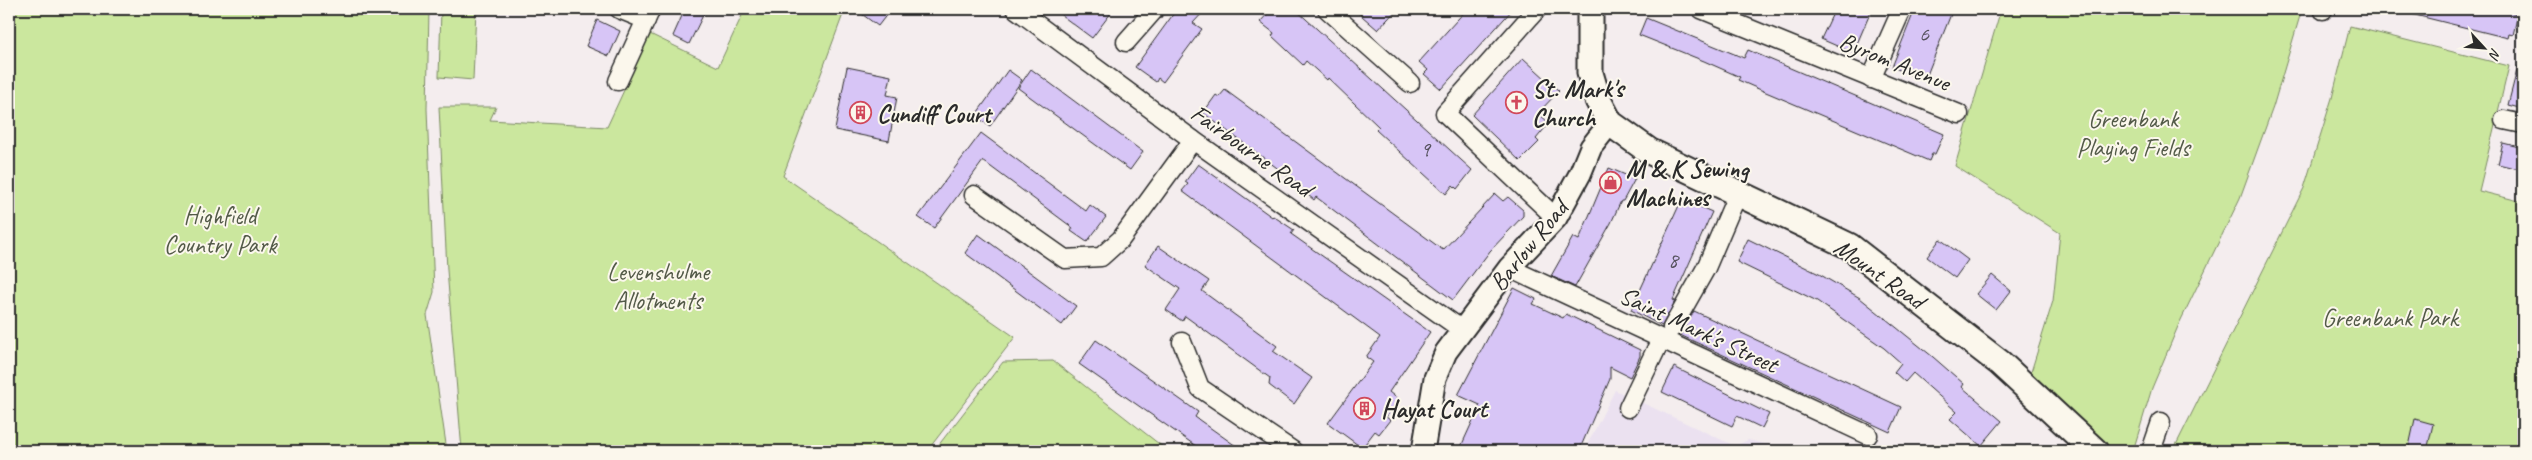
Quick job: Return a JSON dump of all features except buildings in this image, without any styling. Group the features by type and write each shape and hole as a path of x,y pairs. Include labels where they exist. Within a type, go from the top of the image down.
{"main road":[{"path":"1590,9 1590,73 1598,100 1610,123"},
{"name":"Mount Road","path":"1610,123 1649,151 1850,246 2000,362 2095,451"}],"street":[{"path":"618,9 649,14 618,81"},
{"name":"Fairbourne Road","path":"1016,9 1193,140 1461,329"},
{"path":"1126,42 1155,9"},
{"path":"1537,9 1445,113 1556,218"},
{"name":"Byrom Avenue","path":"1701,9 1730,15 1870,79 1959,114"},
{"path":"1870,79 1902,9"},
{"path":"1334,11 1410,83"},
{"path":"2504,120 2523,124"},
{"name":"Barlow Road","path":"1423,451 1435,378 1446,352 1461,329 1509,268 1556,218 1580,174 1591,147 1610,123"},
{"path":"974,194 1066,259 1101,257 1121,239 1193,140"},
{"path":"1628,408 1667,334 1706,268 1738,192"},
{"name":"Saint Mark's Street","path":"1509,268 1667,334 1868,435"},
{"path":"1182,342 1200,388 1293,451"},
{"path":"2151,451 2161,422"}],"shaded area":[{"path":"1615,390 1735,446 1748,440 1794,451 1584,451"}],"green space":[{"name":"Highfield Country Park","path":"9,9 429,9 427,109 434,292 427,315 447,451 9,451"},
{"path":"441,9 476,9 473,80 439,77"},
{"name":"Levenshulme Allotments","path":"745,9 845,9 783,176 1015,337 927,451 839,451 832,447 828,451 462,451 447,270 439,107 496,107 490,120 607,127 650,34 718,67"},
{"name":"Greenbank Playing Fields","path":"2001,9 2302,9 2273,107 2240,198 2179,324 2152,388 2133,451 2113,451 2108,448 2031,372 2053,301 2060,233 1955,166"},
{"name":"Greenbank Park","path":"2350,26 2509,66 2479,191 2523,202 2523,451 2173,451 2304,188 2332,98"},
{"path":"1053,361 1168,451 934,451 1003,362"}],"place":[{"name":"St. Mark's Church","path":"1516,102"},
{"name":"Cundiff Court","path":"861,113"},
{"name":"M & K Sewing Machines","path":"1610,182"},
{"name":"Hayat Court","path":"1365,408"}]}
